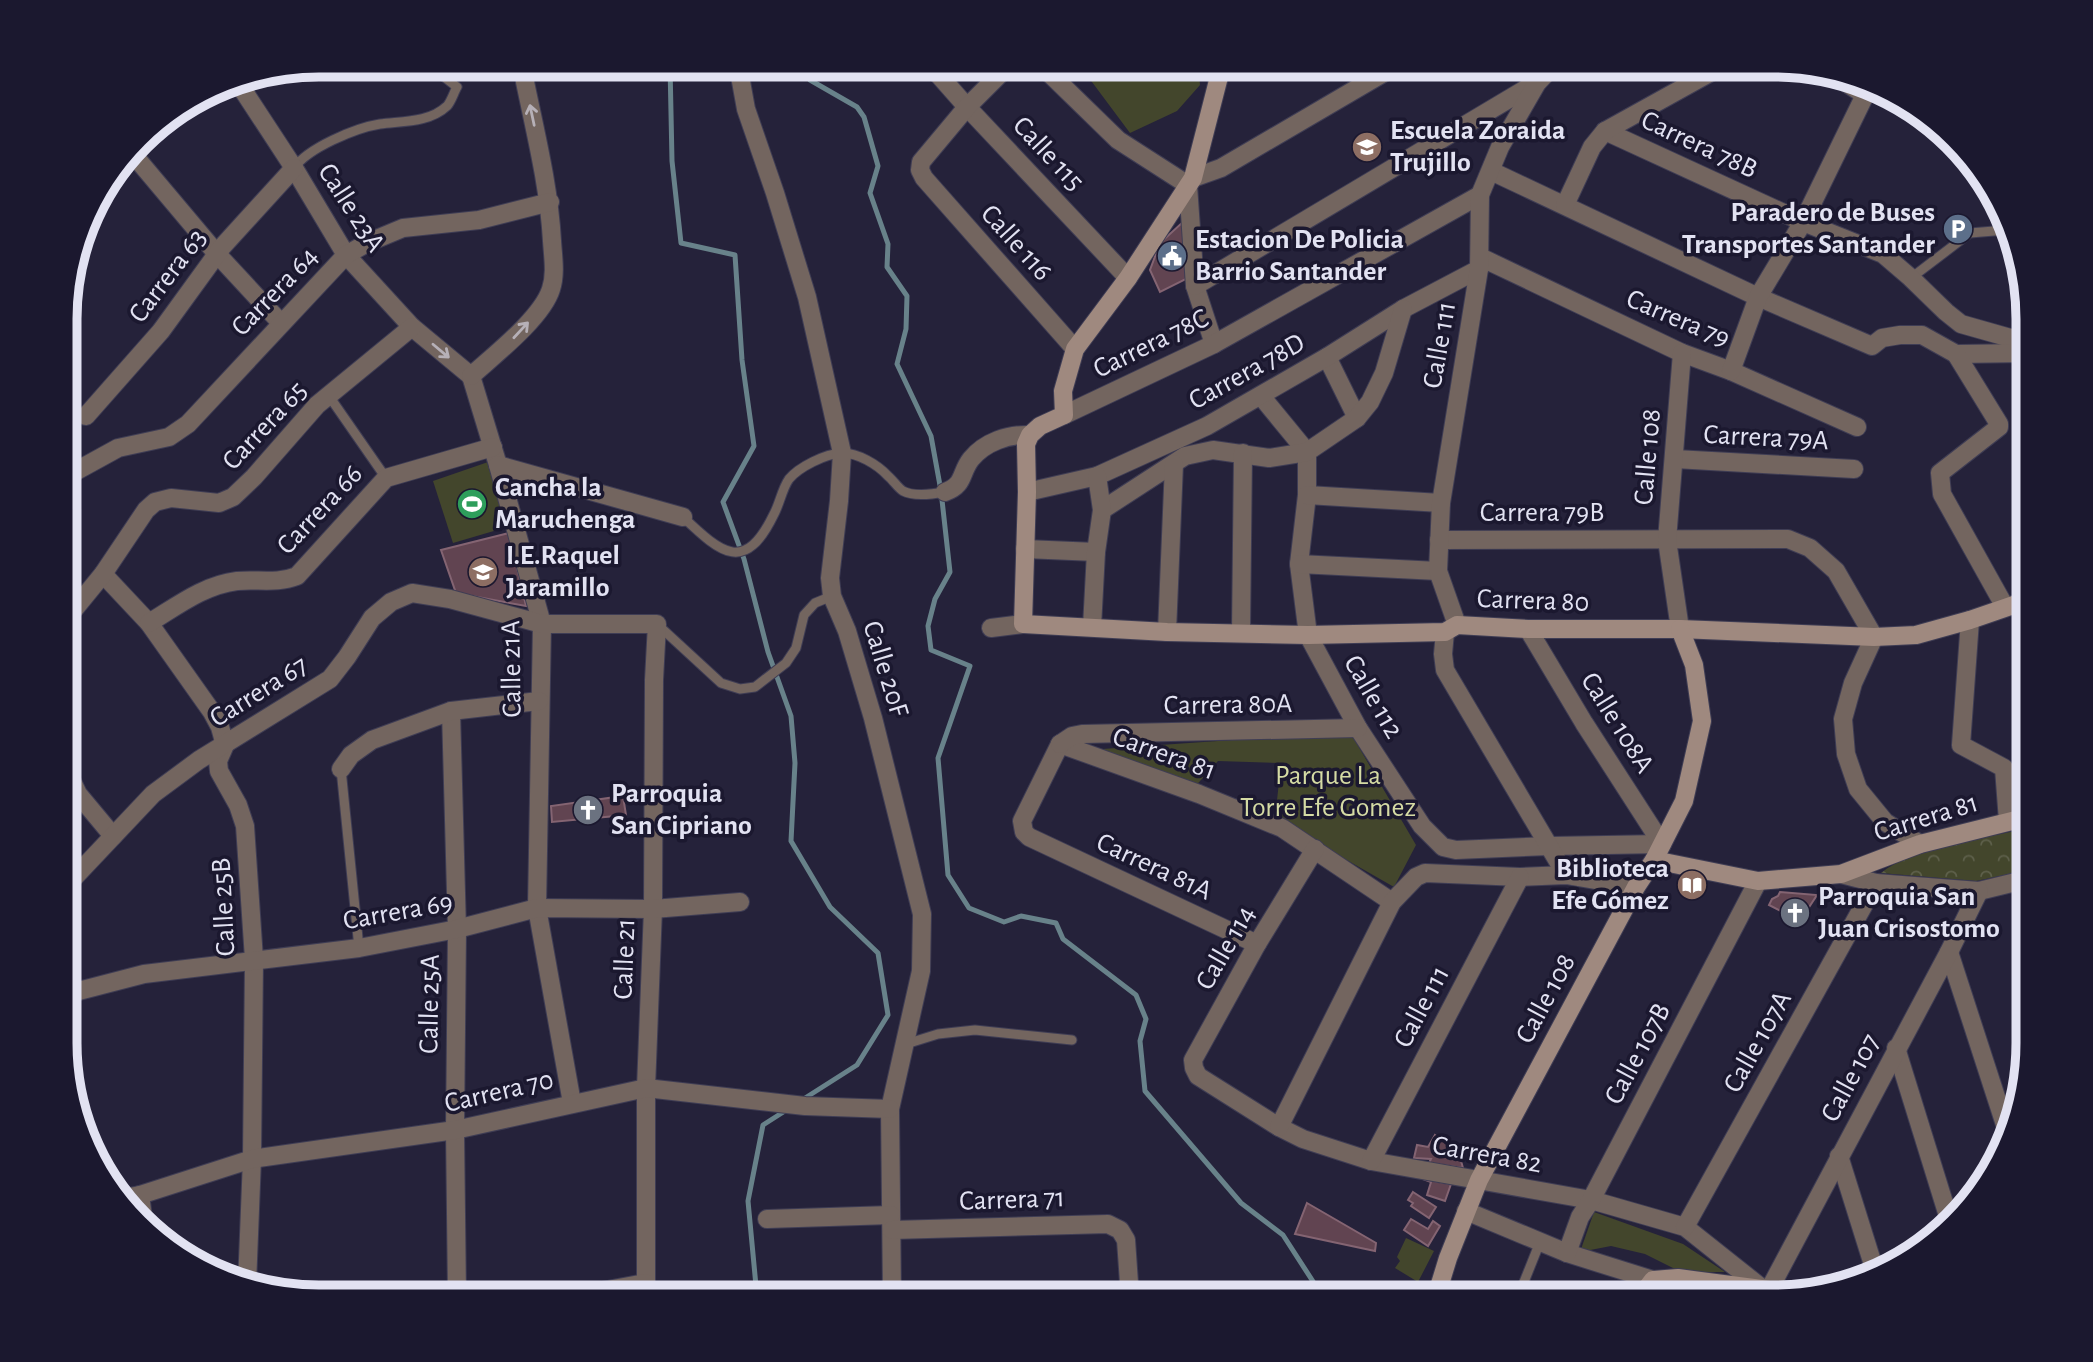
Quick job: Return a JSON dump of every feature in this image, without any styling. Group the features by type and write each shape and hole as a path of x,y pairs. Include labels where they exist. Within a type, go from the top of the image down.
{"street":[{"path":"1054,77 1118,141 1190,181"},
{"path":"1023,624 1026,443 1040,426 1064,415 1063,391 1075,349 1128,278 1190,181 1222,77"},
{"path":"1190,181 1221,168 1376,77"},
{"path":"1195,286 1537,83 1543,77"},
{"path":"1565,205 1592,147 1605,131 1702,77"},
{"path":"471,376 531,319 551,290 554,266 550,202 525,78"},
{"name":"Calle 20F","path":"740,78 746,108 807,297 842,453 830,578 832,596 847,631 873,718 922,914 921,971 890,1110 892,1285"},
{"name":"Calle 115","path":"941,78 1128,278"},
{"path":"967,107 996,78"},
{"name":"Calle 111","path":"1537,83 1500,147 1480,195 1480,263 1441,503 1438,571 1451,628 1443,654 1445,670 1566,875"},
{"name":"Calle 23A","path":"243,89 294,168 346,256 412,327 471,376"},
{"path":"1731,371 1758,297 1803,222 1864,95"},
{"name":"Calle 116","path":"967,107 920,162 920,170 924,178 1075,349"},
{"name":"Carrera 78B","path":"1605,131 1803,222 1883,254 1961,324 2015,339"},
{"path":"138,160 217,254 281,323"},
{"name":"Carrera 63","path":"86,416 161,331 217,254 294,168"},
{"path":"1491,171 1758,297 1872,346 1882,338 1922,335 1956,355 1998,420 1998,427 1940,474 1940,484 1942,494 2005,607"},
{"path":"1190,181 1195,286 1214,344"},
{"name":"Carrera 78C","path":"1064,415 1214,344 1480,195"},
{"name":"Carrera 64","path":"77,471 118,448 169,436 188,424 346,256 367,243 403,228 479,220 550,202"},
{"name":"Carrera 78D","path":"1027,492 1097,476 1207,426 1328,357 1480,263"},
{"name":"Carrera 79","path":"1480,263 1857,428"},
{"path":"1102,510 1185,456 1213,450 1269,458 1307,452 1357,418 1370,402 1384,373 1403,309"},
{"name":"Carrera 65","path":"77,606 103,574 146,510 155,502 171,498 219,503 233,497 317,405 412,327"},
{"name":"Calle 108","path":"1440,1284 1479,1180 1684,801 1702,721 1694,666 1679,629 1667,540 1682,353"},
{"path":"1956,355 2015,353"},
{"path":"1328,357 1357,418"},
{"name":"Calle 21A","path":"471,376 542,624 537,908 572,1103"},
{"path":"1261,396 1307,452"},
{"path":"945,492 958,486 971,459 993,441 1030,435"},
{"name":"Calle 112","path":"1307,452 1307,495 1300,564 1308,635 1358,728 1422,826 1443,847 1456,850 1549,846 1658,852"},
{"path":"1241,633 1243,453"},
{"path":"495,456 683,517"},
{"name":"Carrera 66","path":"149,623 206,588 237,581 284,582 297,576 386,478 495,456"},
{"name":"Carrera 79A","path":"1675,459 1854,469"},
{"path":"1167,632 1174,464"},
{"path":"1092,627 1096,552 1102,510 1097,476"},
{"path":"1307,495 1441,503"},
{"name":"Carrera 79B","path":"1439,540 1788,539 1810,548 1836,572 1874,637"},
{"path":"1025,549 1096,552"},
{"path":"1300,564 1438,571"},
{"name":"Calle 25B","path":"103,574 149,623 212,712 225,745 218,761 219,771 238,805 245,826 254,960 252,1159 247,1274"},
{"name":"Carrera 67","path":"77,874 153,794 199,761 330,679 372,618 391,602 412,593 450,599 542,624 657,624"},
{"name":"Carrera 80","path":"991,628 1023,624 1167,632 1308,635 1451,628 1679,629 1874,637 1916,635 2015,604"},
{"path":"1970,620 1961,746 2004,768 2008,821"},
{"name":"Calle 21","path":"645,1285 646,1087 653,909 657,624"},
{"name":"Calle 108A","path":"1528,629 1658,852"},
{"path":"1874,637 1853,683 1843,719 1846,754 1858,789 1885,822 1920,844"},
{"path":"341,769 351,755 372,740 451,711 539,701"},
{"name":"Calle 25A","path":"451,711 457,929 457,1285"},
{"name":"Carrera 80A","path":"1060,744 1072,736 1082,734 1358,728"},
{"name":"Carrera 81","path":"1060,744 1199,794 1282,828 1392,902"},
{"name":"Carrera 81A","path":"1060,744 1022,821 1024,832 1029,837 1257,944"},
{"path":"77,792 113,836"},
{"name":"Carrera 81","path":"1658,852 1759,881 1841,874 1920,844 2015,820"},
{"name":"Calle 114","path":"1198,1076 1193,1060 1257,944 1315,849"},
{"path":"1279,1127 1392,902 1416,877 1425,873 1520,877 1566,875 1636,887"},
{"name":"Carrera 81","path":"1841,874 1876,883 1979,891 2015,882"},
{"name":"Calle 111","path":"1371,1161 1520,877"},
{"name":"Calle 107B","path":"1567,1253 1580,1217 1759,881"},
{"name":"Calle 107A","path":"1685,1227 1876,883"},
{"name":"Calle 107","path":"1769,1284 1979,891"},
{"name":"Carrera 69","path":"77,991 144,974 359,948 457,929 537,908 653,909 740,902"},
{"path":"1948,951 2003,1120"},
{"path":"1896,1048 1947,1212"},
{"name":"Carrera 82","path":"1198,1076 1303,1139 1371,1161 1591,1200 1685,1227 1759,1284"},
{"name":"Carrera 70","path":"132,1196 252,1159 455,1130 646,1087 805,1106 890,1110"},
{"path":"1839,1156 1873,1264"},
{"path":"1466,1211 1567,1253 1653,1280 1678,1278 1726,1284"},
{"name":"Carrera 71","path":"766,1219 891,1223 1108,1224 1119,1230 1126,1240 1129,1284"},
{"path":"1650,1284 1653,1280"}],"lane":[{"path":"294,168 300,160 343,135 376,124 422,120 448,106 457,87 445,78"},
{"path":"1911,278 1970,233 1999,231"},
{"path":"329,396 386,478"},
{"path":"683,517 709,542 735,554 743,552 755,545 774,515 790,478 809,463 842,453 870,461 886,473 902,491 928,495 945,492"},
{"path":"657,624 721,683 740,689 755,687 786,663 796,648 804,615 815,603 832,596"},
{"path":"341,769 359,948"},
{"path":"906,1044 938,1034 975,1030 1072,1040"},
{"path":"1523,1284 1540,1242"}],"green space":[{"path":"1088,77 1199,77 1200,85 1177,111 1130,133"},
{"name":"Cancha la Maruchenga","path":"491,461 511,526 453,543 433,481"},
{"name":"Parque La Torre Efe Gomez","path":"1350,732 1416,845 1394,887 1275,819 1281,763 1218,761 1192,790 1088,750"},
{"path":"2015,831 2015,873 1976,881 1881,873 1912,856"},
{"path":"1594,1212 1683,1244 1725,1272 1681,1272 1645,1254 1611,1246 1580,1252"},
{"path":"1406,1238 1434,1251 1418,1282 1395,1268 1400,1261 1397,1257"}],"building":[{"name":"Estacion De Policia Barrio Santander","path":"1184,221 1190,277 1160,292 1150,270 1160,243"},
{"name":"I.E.Raquel Jaramillo","path":"509,533 526,606 456,593 441,550"},
{"name":"Parroquia San Cipriano","path":"623,796 626,815 552,822 551,806"},
{"name":"Parroquia San Juan Crisostomo","path":"1780,892 1817,895 1800,921 1769,905"},
{"path":"1435,1135 1458,1150 1463,1168 1429,1163 1431,1159 1414,1158 1417,1145 1428,1147"},
{"path":"1423,1179 1451,1184 1445,1201 1427,1195 1431,1182"},
{"path":"1413,1192 1436,1207 1429,1218 1411,1206 1413,1203 1408,1200"},
{"path":"1307,1203 1376,1243 1375,1251 1295,1234"},
{"path":"1411,1219 1428,1229 1433,1221 1440,1226 1428,1246 1404,1230"}],"waterway":[{"path":"670,78 672,161 681,243 735,255 742,360 754,446 723,502 744,559 768,652 791,716 795,763 791,841 830,907 878,953 888,1015 857,1065 802,1100"},
{"path":"808,78 857,107 864,117 878,166 870,193 888,244 887,267 907,296 906,329 897,364 931,436 941,491 950,572 935,599 928,626 931,650 970,666 938,758 948,875 969,908 1004,922 1021,916 1056,923 1063,939 1136,995 1146,1019 1140,1041 1145,1091 1241,1203 1283,1235 1315,1284"},
{"path":"756,1285 748,1201 763,1125 788,1109"}],"place":[{"name":"Escuela Zoraida Trujillo","path":"1367,147"},
{"name":"Paradero de Buses Transportes Santander","path":"1958,229"},
{"name":"Estacion De Policia Barrio Santander","path":"1172,256"},
{"name":"Cancha la Maruchenga","path":"472,504"},
{"name":"I.E.Raquel Jaramillo","path":"483,572"},
{"name":"Parroquia San Cipriano","path":"588,810"},
{"name":"Biblioteca Efe Gómez","path":"1692,885"},
{"name":"Parroquia San Juan Crisostomo","path":"1795,913"}]}
